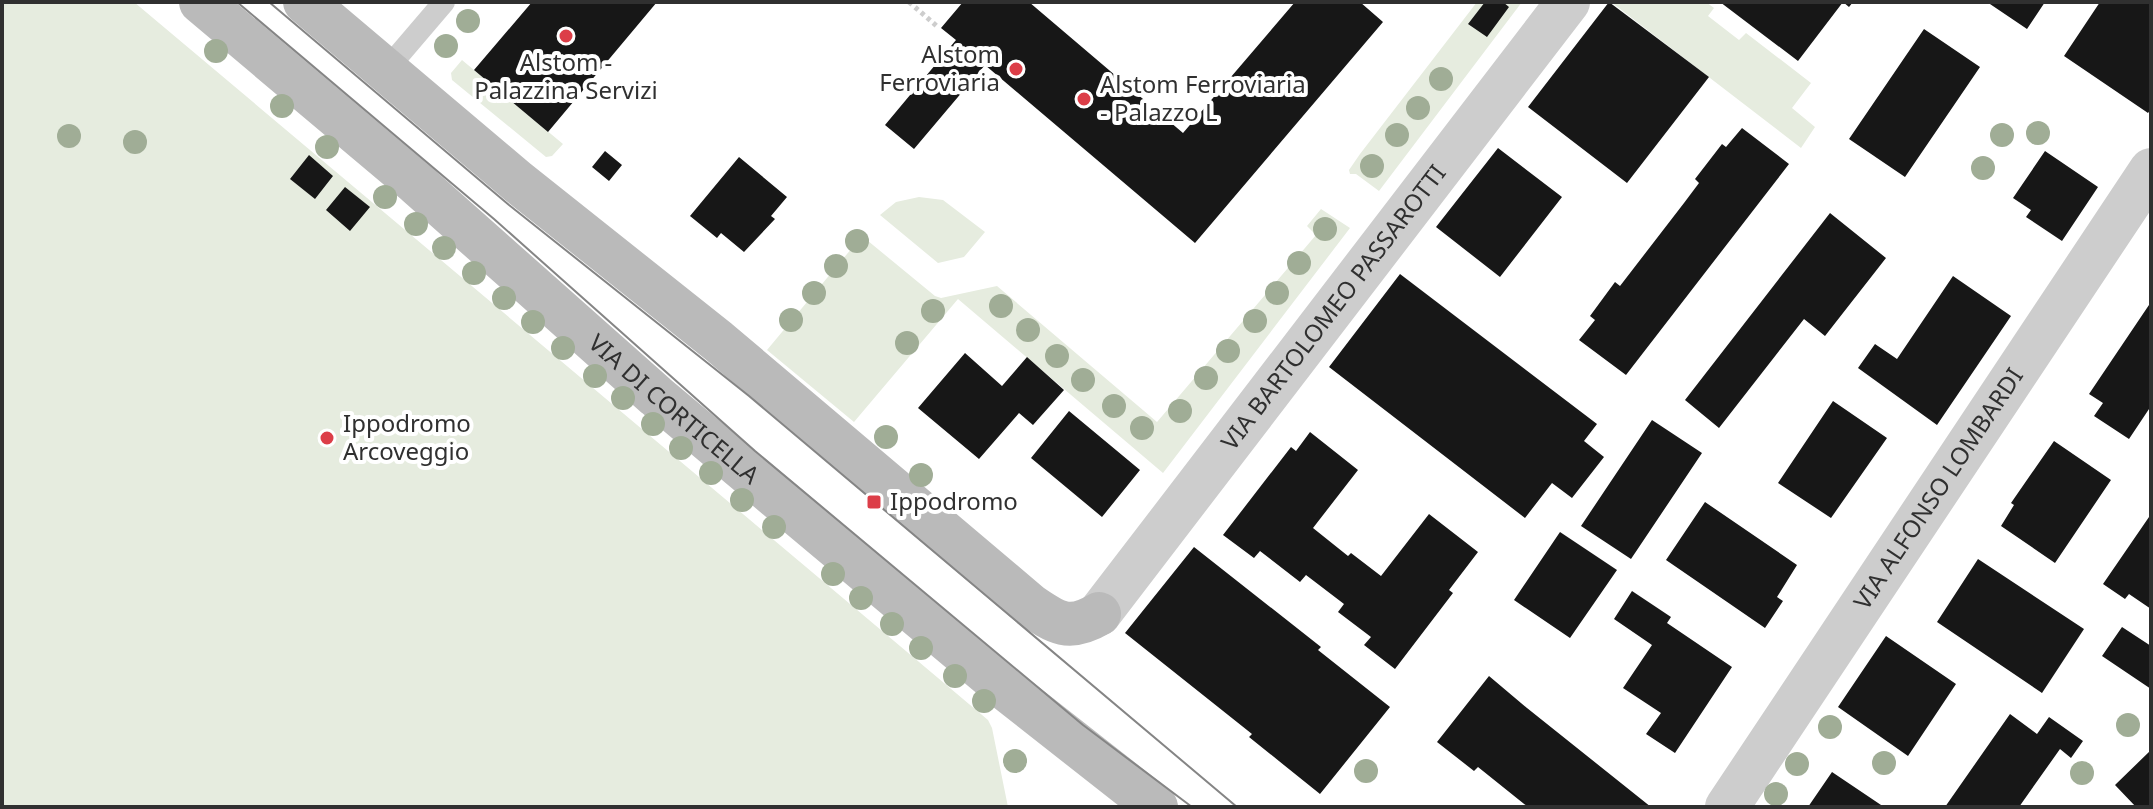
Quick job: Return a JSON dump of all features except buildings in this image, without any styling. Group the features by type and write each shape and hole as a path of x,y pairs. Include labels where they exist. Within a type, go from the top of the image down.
{"main road":[{"name":"VIA DI CORTICELLA","path":"201,2 462,223 656,396 1007,690 1132,799"},
{"path":"305,2 518,182 718,341 1030,605 1065,624 1076,624 1099,614"}],"street":[{"name":"VIA BARTOLOMEO PASSAROTTI","path":"1099,614 1568,2"},
{"name":"VIA ALFONSO LOMBARDI","path":"1727,807 2151,170"}],"lane":[{"path":"386,70 444,2"}],"path":[{"path":"909,2 939,28"}],"shaded area":[{"name":"Ippodromo Arcoveggio","path":"2,2 134,2 988,720 1008,807 2,807"},
{"path":"1477,2 1522,2 1379,191 1356,174 1350,174 1349,170 1360,154"},
{"path":"1611,2 1706,2 1714,8 1708,16 1739,40 1746,33 1811,83 1792,108 1815,127 1801,148"},
{"path":"462,60 563,144 552,156 546,157 452,80 451,73"},
{"path":"919,197 943,200 985,232 964,257 938,263 880,215 896,202"},
{"path":"1321,209 1350,228 1163,473 958,299 854,422 767,350 862,236 935,296 941,298 997,286 1157,422 1316,235 1307,226"}],"tram line":[{"path":"237,2 494,219 755,451 1083,725 1192,807"},
{"path":"269,2 509,205 749,396 1237,807"}],"place":[{"name":"Alstom - Palazzina Servizi","path":"566,36"},
{"name":"Alstom Ferroviaria","path":"1016,69"},
{"name":"Alstom Ferroviaria - Palazzo L","path":"1084,99"},
{"name":"Ippodromo Arcoveggio","path":"327,438"},
{"name":"Ippodromo","path":"874,502"}]}
